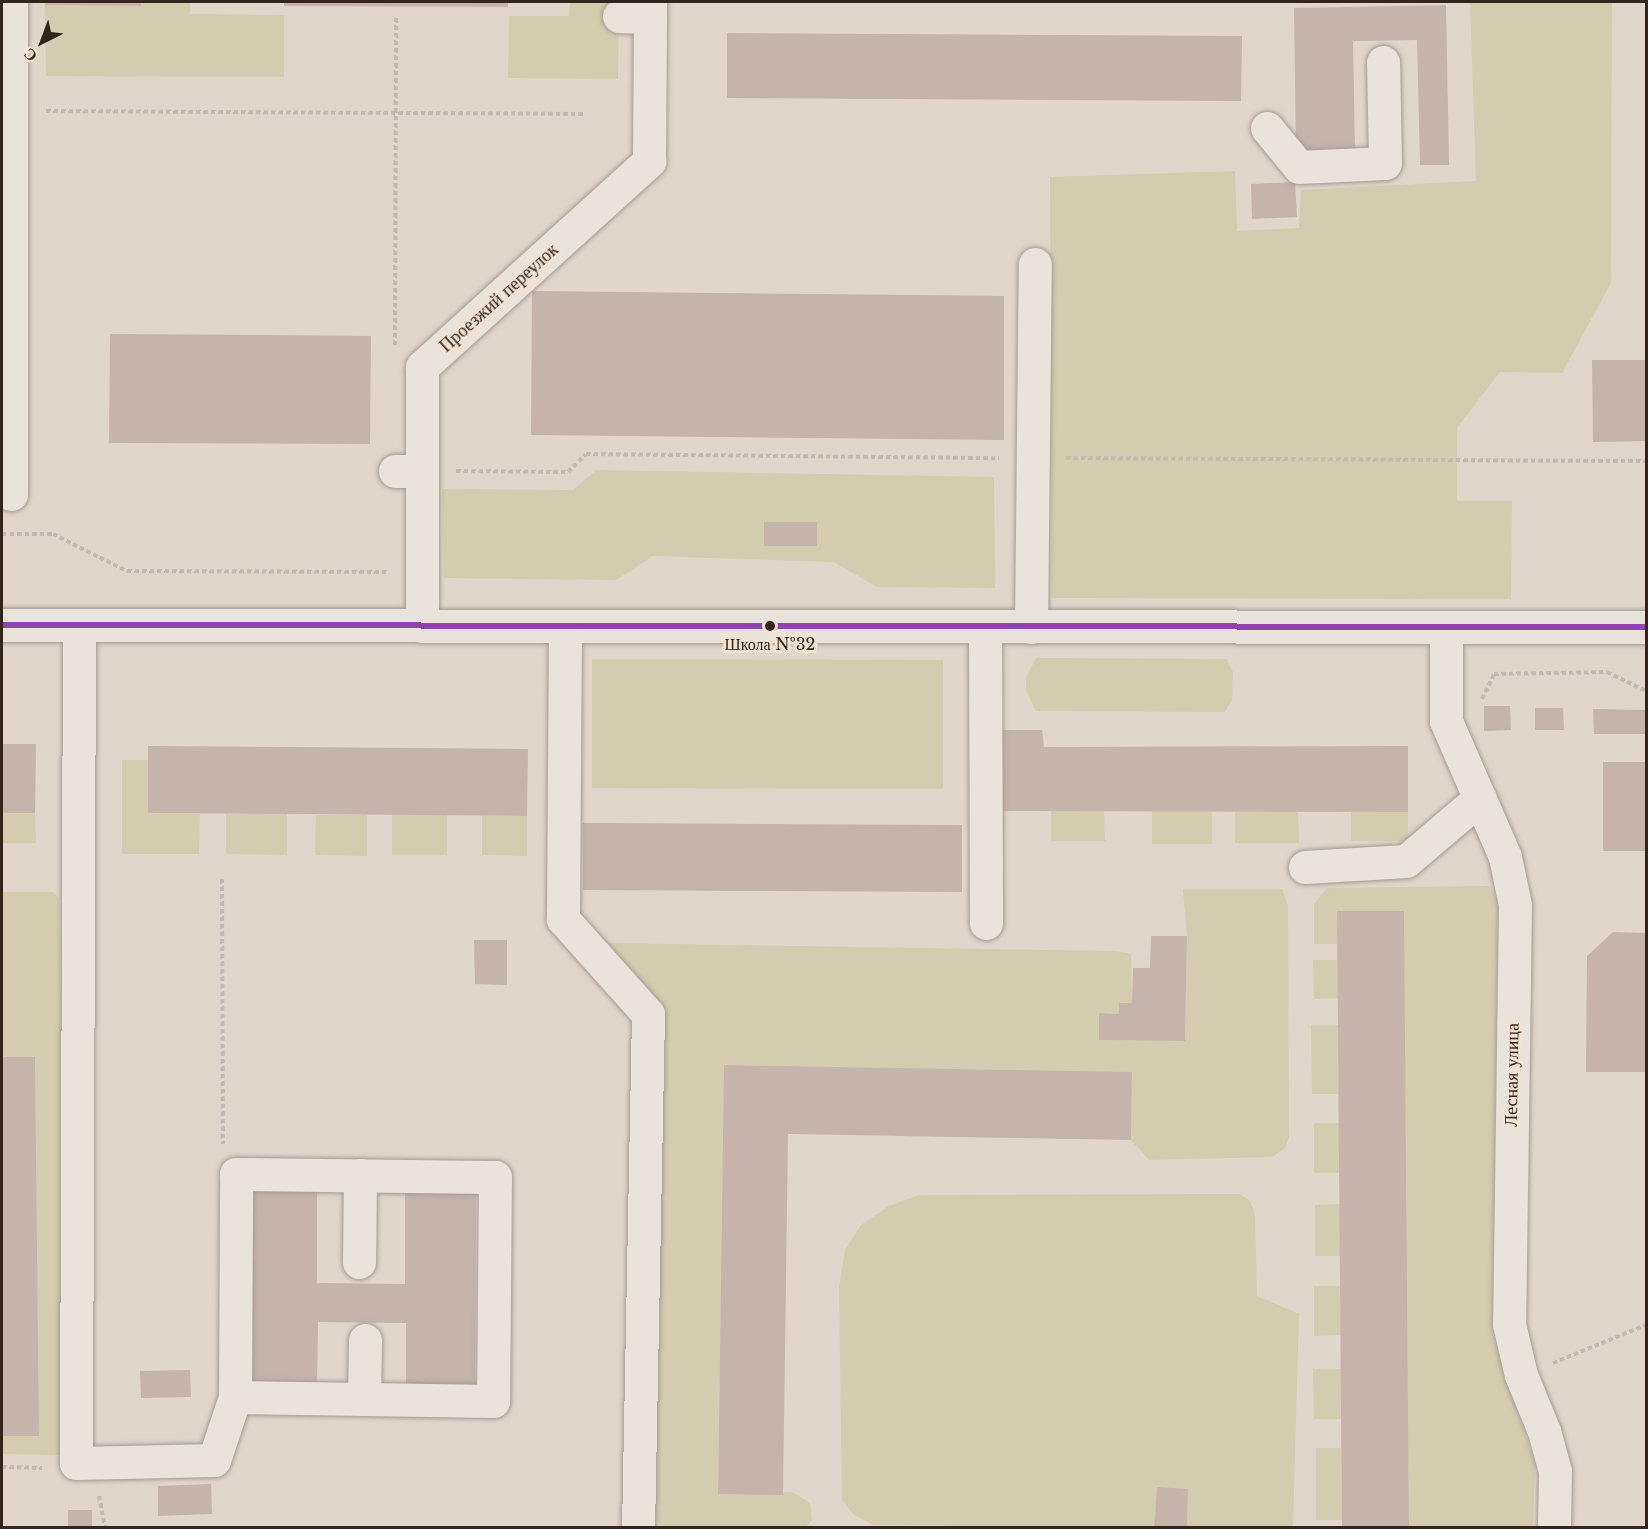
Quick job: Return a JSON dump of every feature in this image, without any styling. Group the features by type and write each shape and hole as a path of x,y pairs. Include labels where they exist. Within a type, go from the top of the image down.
{"street":[{"path":"11,2 6,238 11,495"},
{"name":"Проезжий переулок","path":"422,626 409,471 422,367 649,161 639,12"},
{"path":"1268,128 1299,167 1385,163 1383,62"},
{"path":"1032,627 1035,264"},
{"path":"2,625 1647,627"},
{"path":"79,625 76,1462 214,1460 235,1397 236,1174 495,1177 493,1401 235,1397"},
{"path":"565,626 563,919 648,1014 638,1527"},
{"path":"985,627 986,923"},
{"name":"Лесная улица","path":"1446,628 1446,721 1504,857 1515,905 1509,1324 1521,1375 1544,1431 1554,1471 1554,1527"},
{"path":"1305,867 1406,861 1480,798"},
{"path":"359,1262 360,1175"},
{"path":"364,1399 365,1340"}],"path":[{"path":"395,349 396,16"},
{"path":"46,111 585,114"},
{"path":"409,471 568,472 586,454 1647,461"},
{"path":"2,534 53,534 127,571 395,572"},
{"path":"1446,721 1472,721 1494,674 1607,672 1647,691"},
{"path":"222,879 220,1063 223,1155 236,1174"},
{"path":"1521,1375 1647,1325"}],"shaded area":[{"path":"141,2 190,2 190,14 284,15 284,77 46,76 45,5 140,6"},
{"path":"570,2 619,2 618,79 508,78 509,16 569,16"},
{"path":"1470,2 1612,2 1611,283 1562,373 1500,372 1457,428 1457,501 1512,501 1511,599 1052,598 1050,177 1235,171 1237,231 1299,228 1301,190 1476,181"},
{"path":"596,470 994,477 995,588 877,587 834,562 653,556 616,580 444,578 442,489 573,490"},
{"path":"1036,658 1226,659 1233,672 1232,700 1225,712 1036,711 1026,690 1026,678"},
{"path":"592,659 943,660 943,789 592,788"},
{"path":"122,760 148,760 148,813 200,814 199,854 122,854"},
{"path":"1051,811 1104,811 1105,841 1051,841"},
{"path":"1152,811 1212,812 1212,844 1152,844"},
{"path":"1235,812 1298,812 1299,843 1235,843"},
{"path":"1351,812 1408,812 1408,841 1351,841"},
{"path":"2,813 35,813 36,843 2,843"},
{"path":"226,814 287,814 287,855 226,854"},
{"path":"316,815 367,815 367,856 315,855"},
{"path":"392,815 447,815 447,855 392,855"},
{"path":"482,816 527,816 527,856 482,855"},
{"path":"1488,886 1498,900 1492,1333 1535,1463 1533,1527 1409,1527 1404,911 1338,911 1337,944 1314,944 1314,904 1327,888"},
{"path":"1183,889 1282,889 1288,906 1289,1137 1285,1148 1272,1157 1149,1160 1131,1140 1132,1072 724,1065 718,1494 792,1492 810,1503 812,1520 806,1527 662,1527 651,1512 658,1010 608,943 1117,951 1131,954 1132,1003 1119,1014 1100,1013 1099,1040 1185,1041 1187,936"},
{"path":"2,892 54,892 59,899 68,1444 59,1455 2,1454 2,1436 39,1436 35,1057 2,1057"},
{"path":"1313,960 1337,960 1338,998 1314,999"},
{"path":"1311,1025 1338,1025 1339,1094 1312,1094"},
{"path":"1314,1123 1339,1123 1339,1173 1314,1173"},
{"path":"1240,1194 1250,1201 1255,1214 1257,1296 1299,1314 1293,1527 1187,1527 1188,1489 1157,1488 1154,1528 873,1525 853,1514 842,1500 839,1288 845,1250 861,1225 889,1206 919,1195"},
{"path":"1340,1204 1340,1256 1315,1256 1315,1205"},
{"path":"1314,1286 1340,1286 1341,1335 1314,1336"},
{"path":"1313,1369 1341,1369 1341,1419 1314,1419"},
{"path":"1316,1448 1341,1448 1342,1520 1316,1520"}],"building":[{"path":"46,2 141,2 141,6 45,5"},
{"path":"284,2 508,2 508,7 284,6"},
{"path":"1446,5 1449,165 1420,165 1417,40 1353,41 1355,149 1296,150 1294,8"},
{"path":"727,33 1242,36 1241,101 727,98"},
{"path":"1295,182 1297,217 1252,219 1251,184"},
{"path":"532,291 1004,296 1004,440 531,435"},
{"path":"110,334 371,336 370,444 109,443"},
{"path":"1592,360 1646,360 1646,441 1593,442"},
{"path":"764,522 817,522 817,546 764,546"},
{"path":"1484,706 1510,706 1511,730 1484,731"},
{"path":"1535,708 1563,708 1564,730 1535,730"},
{"path":"1593,709 1646,710 1646,734 1594,734"},
{"path":"997,730 1042,730 1044,747 1408,746 1408,812 998,811"},
{"path":"2,744 36,744 35,813 2,813"},
{"path":"148,746 528,749 527,816 148,813"},
{"path":"1603,762 1646,762 1646,851 1603,851"},
{"path":"583,823 962,825 962,892 583,890"},
{"path":"1337,911 1404,911 1409,1528 1342,1528"},
{"path":"1613,932 1646,933 1646,1072 1586,1072 1587,956"},
{"path":"1151,936 1187,936 1185,1041 1099,1040 1099,1013 1119,1014 1119,1003 1132,1003 1133,968 1150,968"},
{"path":"474,940 507,940 507,985 475,984"},
{"path":"2,1057 35,1057 39,1436 2,1436"},
{"path":"724,1065 1132,1072 1131,1140 788,1134 783,1495 718,1494"},
{"path":"405,1187 476,1187 475,1385 406,1384 406,1323 318,1322 317,1384 248,1384 249,1188 317,1188 317,1283 405,1284"},
{"path":"190,1370 191,1397 141,1398 140,1371"},
{"path":"211,1484 212,1514 158,1516 158,1486"},
{"path":"1157,1487 1188,1489 1187,1528 1154,1528"},
{"path":"68,1510 92,1510 92,1528 68,1528"}],"transit line":[{"path":"2,625 1646,627"}],"place":[{"name":"Школа №32","path":"770,626"}]}
